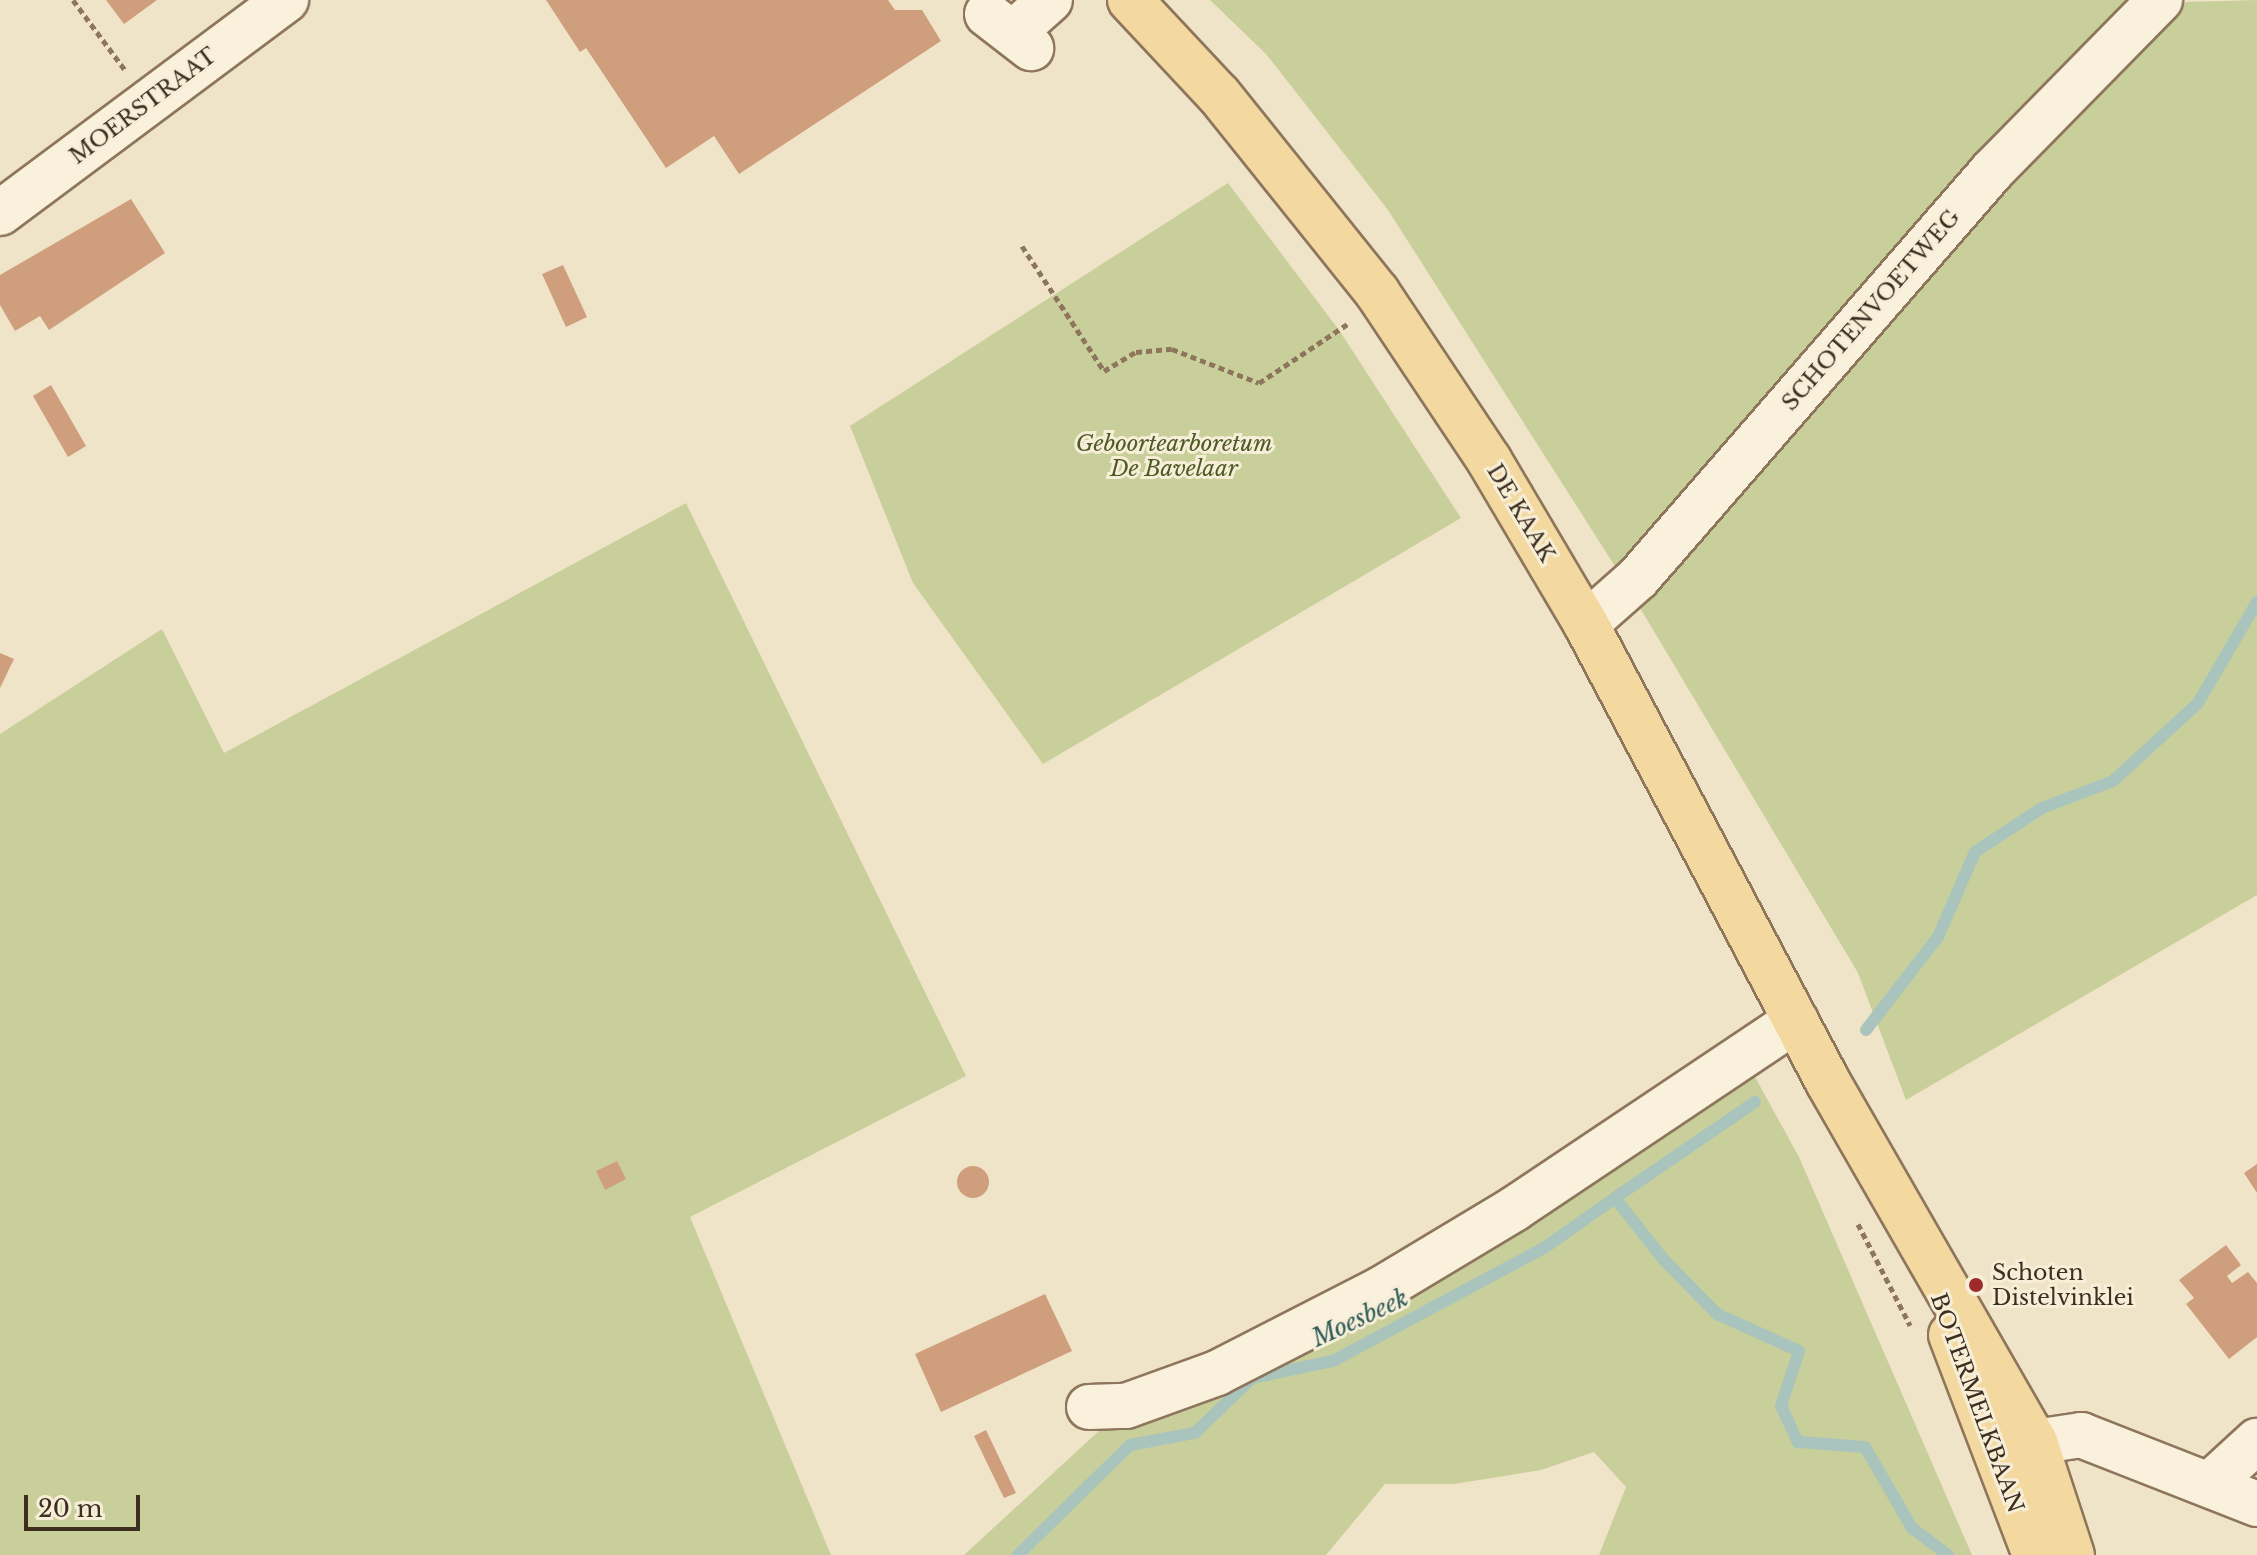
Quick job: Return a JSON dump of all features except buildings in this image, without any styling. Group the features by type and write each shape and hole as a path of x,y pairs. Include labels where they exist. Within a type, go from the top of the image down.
{"main road":[{"name":"DE KAAK","path":"1130,0 1219,95 1384,302 1489,460 1586,624 1828,1082"},
{"name":"BOTERMELKBAAN","path":"1828,1082 1921,1250 2060,1554"},
{"name":"BOTERMELKBAAN","path":"1921,1250 1973,1327 2035,1442 2060,1554"}],"street":[{"name":"MOERSTRAAT","path":"0,213 286,0"},
{"path":"1011,31 1050,0"},
{"name":"SCHOTENVOETWEG","path":"1586,624 1638,578 1992,171 2160,0"},
{"path":"1089,1407 1126,1406 1217,1373 1381,1289 1514,1209 1796,1020"},
{"path":"2035,1442 2081,1435 2257,1504"},
{"path":"2210,1484 2257,1441"}],"path":[{"path":"73,0 147,102"},
{"path":"1022,246 1104,371 1136,352 1172,349 1259,383 1384,302"},
{"path":"1850,1209 1914,1334"}],"green space":[{"path":"1210,0 2141,0 1618,571 1388,210 1266,54"},
{"path":"2257,0 2257,895 1906,1100 1858,973 1637,603 1998,184 2186,2"},
{"name":"Geboortearboretum De Bavelaar","path":"1228,183 1339,330 1461,518 1043,764 913,583 850,426"},
{"path":"686,503 966,1076 690,1217 831,1555 0,1555 0,734 162,629 224,753"},
{"path":"1743,1055 1799,1157 1972,1555 1599,1555 1626,1487 1594,1452 1541,1470 1454,1484 1385,1484 1326,1555 964,1555 1126,1406 1217,1372"}],"waterway":[{"path":"1866,1030 1938,937 1975,852 2042,808 2113,781 2198,703 2257,602"},
{"path":"1755,1102 1615,1198 1664,1260 1717,1314 1799,1351 1781,1406 1798,1442 1865,1447 1912,1528 1948,1555"},
{"name":"Moesbeek","path":"1018,1555 1130,1445 1195,1433 1252,1378 1333,1361 1544,1248 1615,1198"}],"place":[{"name":"Schoten Distelvinklei","path":"1976,1285"}]}
